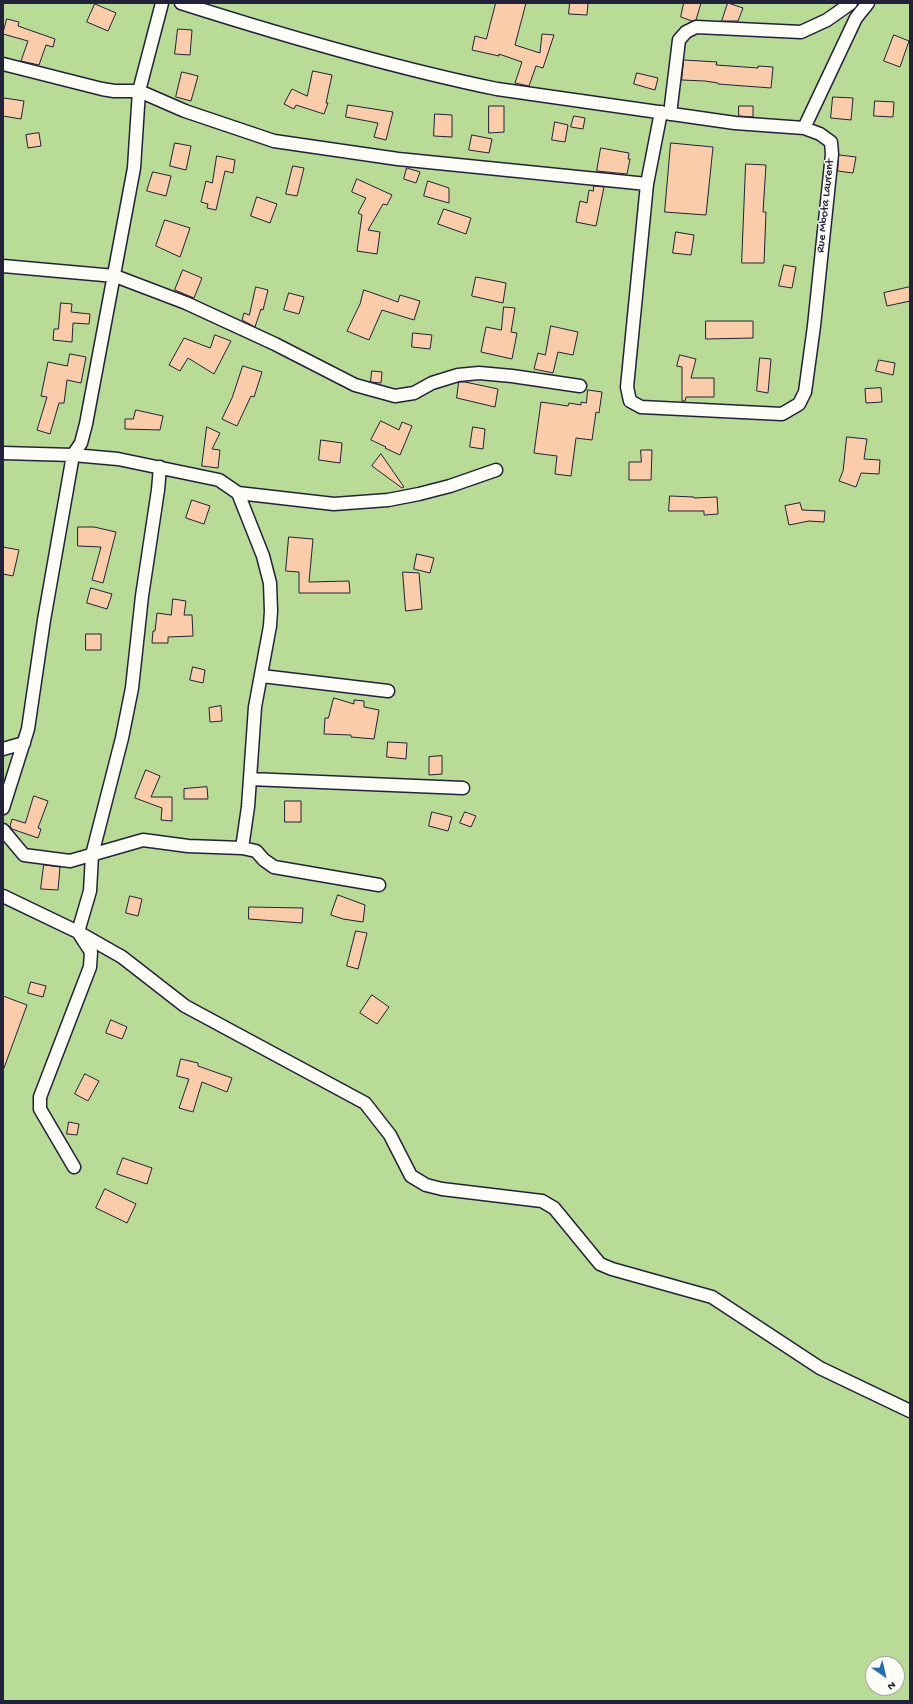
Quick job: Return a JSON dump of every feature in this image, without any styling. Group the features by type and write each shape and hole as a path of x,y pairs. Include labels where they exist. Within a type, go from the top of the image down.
{"street":[{"path":"3,808 28,729 44,620 73,455 81,443 86,424 115,276 134,168 139,90 162,3"},
{"path":"181,3 349,54 462,82 505,90 734,124 804,128 856,18 868,3"},
{"path":"3,64 102,88 114,90 139,90 185,111 274,140 398,159 647,184 665,113 679,40 686,32 696,27 801,32 828,20 852,3"},
{"name":"Rue Mbota Laurent","path":"647,184 627,387 630,401 641,407 782,414 799,404 805,392 814,326 832,154 831,142 820,134 804,128"},
{"path":"3,266 115,276 186,303 275,344 355,385 395,396 414,393 432,383 458,375 480,373 580,386"},
{"path":"3,453 73,455 118,459 219,480 238,493 334,504 369,502 419,494 450,486 496,470"},
{"path":"74,1167 40,1109 40,1097 90,967 91,952 78,932 90,890 92,855 120,745 132,688 142,596 160,467"},
{"path":"238,493 263,556 270,583 272,611 262,676 255,707 250,778 242,848"},
{"path":"262,676 388,691"},
{"path":"3,749 24,743"},
{"path":"250,778 463,788"},
{"path":"3,830 24,855 70,861 143,840 188,846 242,848 256,851 264,860 274,867 379,885"},
{"path":"3,896 78,932 122,957 185,1006 365,1103 390,1136 410,1176 426,1185 442,1189 542,1202 554,1208 600,1264 612,1269 712,1297 820,1368 910,1411"}],"green space":[{"path":"3,3 910,3 910,1701 3,1701"}],"building":[{"path":"496,3 526,3 515,45 540,53 542,34 554,35 543,68 536,66 529,86 515,83 522,62 499,54 499,56 472,50 475,36 486,39"},
{"path":"570,3 588,3 587,15 569,14"},
{"path":"684,3 701,3 696,20 692,21 681,17"},
{"path":"728,3 743,8 738,21 722,21"},
{"path":"95,4 116,13 108,31 87,22"},
{"path":"7,19 19,22 18,26 55,39 53,47 46,45 39,65 21,61 28,41 3,34"},
{"path":"178,29 192,30 190,55 175,54"},
{"path":"894,35 909,41 900,67 884,61"},
{"path":"684,60 717,62 716,65 758,68 758,66 773,67 771,88 682,80"},
{"path":"313,71 332,75 326,103 328,103 324,114 296,105 294,109 284,104 292,89 307,96"},
{"path":"182,72 198,76 191,101 176,97"},
{"path":"637,73 658,78 655,90 634,84"},
{"path":"833,97 853,98 851,120 831,118"},
{"path":"4,98 24,101 21,119 3,116"},
{"path":"875,101 894,102 893,117 874,116"},
{"path":"348,105 393,112 386,140 374,137 378,123 346,117"},
{"path":"489,106 504,106 504,132 489,133"},
{"path":"739,106 753,106 753,117 739,116"},
{"path":"435,114 452,115 452,137 434,136"},
{"path":"574,116 585,118 583,129 571,127"},
{"path":"555,122 568,125 565,142 552,140"},
{"path":"39,133 41,146 28,148 26,135"},
{"path":"472,135 492,139 489,153 469,150"},
{"path":"175,143 191,146 186,170 170,166"},
{"path":"671,143 713,147 706,215 665,212"},
{"path":"601,148 629,153 628,159 630,159 627,174 597,171"},
{"path":"839,155 856,157 853,173 838,171"},
{"path":"217,156 235,160 233,173 225,171 216,210 207,208 208,204 201,202 206,181 212,183"},
{"path":"746,164 766,165 763,212 766,212 764,263 742,263"},
{"path":"293,166 304,168 297,196 286,194"},
{"path":"407,168 420,172 416,183 404,179"},
{"path":"153,172 171,176 166,196 147,191"},
{"path":"357,179 392,195 387,205 383,204 368,230 380,232 377,254 357,251 362,215 358,213 366,198 352,192"},
{"path":"428,181 449,188 449,203 424,196"},
{"path":"594,186 604,187 596,226 576,222 580,201 587,203 589,190 593,191"},
{"path":"257,197 277,204 270,223 251,216"},
{"path":"444,209 471,218 466,234 438,224"},
{"path":"165,220 190,228 180,257 156,246"},
{"path":"676,232 694,235 691,255 673,253"},
{"path":"784,265 796,267 792,288 779,286"},
{"path":"183,270 202,278 194,298 175,290"},
{"path":"476,277 506,283 503,303 472,296"},
{"path":"256,287 268,290 263,310 261,309 255,327 242,320 244,313 249,315"},
{"path":"910,287 910,301 887,306 884,293"},
{"path":"364,290 398,302 400,295 420,301 414,320 382,310 369,340 347,331 360,304"},
{"path":"289,293 304,297 299,314 284,310"},
{"path":"61,303 72,304 71,312 90,314 89,324 73,323 72,342 53,340 54,329 58,329"},
{"path":"504,307 515,308 511,332 517,333 512,359 481,352 486,327 501,330"},
{"path":"706,321 753,321 753,338 706,339"},
{"path":"551,326 578,332 573,355 558,352 553,373 534,369 538,353 545,355"},
{"path":"413,333 432,335 430,349 412,347"},
{"path":"215,335 231,341 214,374 188,358 180,371 169,365 184,338 210,348"},
{"path":"70,354 86,357 81,383 67,380 64,403 59,403 50,434 37,430 47,397 41,396 48,362 67,366"},
{"path":"680,355 696,359 691,378 714,378 714,397 686,397 685,401 682,401 682,367 677,366"},
{"path":"760,358 771,359 768,393 757,391"},
{"path":"879,360 895,363 893,375 876,371"},
{"path":"243,366 262,372 254,397 251,396 237,426 222,419 232,398"},
{"path":"372,371 382,372 381,383 371,382"},
{"path":"459,382 498,389 495,407 457,398"},
{"path":"881,388 882,402 866,403 865,389"},
{"path":"588,390 602,392 599,413 596,412 592,440 576,438 571,476 555,474 557,456 534,453 541,402 568,406 569,403 581,405 581,402 586,403"},
{"path":"136,410 163,416 160,430 125,429 125,419 133,419"},
{"path":"381,421 399,430 402,422 412,426 400,455 371,440"},
{"path":"207,427 220,433 212,449 220,450 218,468 202,466"},
{"path":"473,427 485,429 483,449 470,447"},
{"path":"847,437 867,439 864,459 880,460 879,474 861,473 856,487 839,481 843,471"},
{"path":"321,440 342,443 340,463 319,460"},
{"path":"641,450 652,450 651,480 629,480 629,462 641,462"},
{"path":"381,454 404,487 402,488 372,466"},
{"path":"670,496 694,498 717,497 718,514 704,515 704,511 669,511"},
{"path":"192,500 210,506 204,524 186,518"},
{"path":"800,503 802,510 825,511 824,522 809,521 789,525 785,506"},
{"path":"78,527 94,527 116,532 103,583 92,580 101,547 78,546"},
{"path":"289,537 313,539 309,582 349,581 350,593 299,593 299,572 286,571"},
{"path":"3,547 19,550 13,576 3,574"},
{"path":"417,554 434,558 430,573 414,569"},
{"path":"403,572 419,573 422,609 406,611"},
{"path":"91,588 112,594 107,609 87,603"},
{"path":"173,599 186,601 184,615 192,615 193,636 168,637 168,643 152,643 157,613 171,615"},
{"path":"86,634 101,634 101,650 86,650"},
{"path":"193,667 205,670 203,683 190,680"},
{"path":"334,698 354,704 354,700 364,701 364,707 379,710 374,739 351,737 351,735 324,734 325,718 328,718"},
{"path":"221,706 222,721 210,722 209,708"},
{"path":"388,742 407,743 406,759 387,757"},
{"path":"442,756 442,774 429,775 429,757"},
{"path":"146,770 160,776 151,797 172,797 172,821 161,820 162,808 135,798"},
{"path":"207,787 208,799 184,799 184,789"},
{"path":"34,796 48,801 38,828 41,829 38,838 12,829 10,826 12,819 25,823"},
{"path":"285,801 301,801 301,822 285,822"},
{"path":"432,812 452,817 448,831 429,826"},
{"path":"465,812 476,816 471,827 460,823"},
{"path":"44,865 60,867 58,890 41,889"},
{"path":"338,895 365,905 363,922 343,919 331,915"},
{"path":"130,896 142,899 138,916 126,913"},
{"path":"249,907 303,908 302,923 249,919"},
{"path":"356,931 367,933 358,969 347,966"},
{"path":"31,982 46,986 43,997 28,993"},
{"path":"372,995 389,1007 377,1024 360,1013"},
{"path":"3,996 27,1005 4,1068 3,1067"},
{"path":"111,1020 127,1027 122,1039 106,1033"},
{"path":"181,1059 198,1063 198,1066 232,1078 227,1092 202,1082 193,1112 179,1108 189,1079 177,1076"},
{"path":"85,1074 99,1081 88,1101 75,1094"},
{"path":"69,1122 79,1124 77,1135 67,1134"},
{"path":"123,1158 152,1168 147,1184 117,1174"},
{"path":"105,1189 136,1204 127,1223 96,1208"}]}
